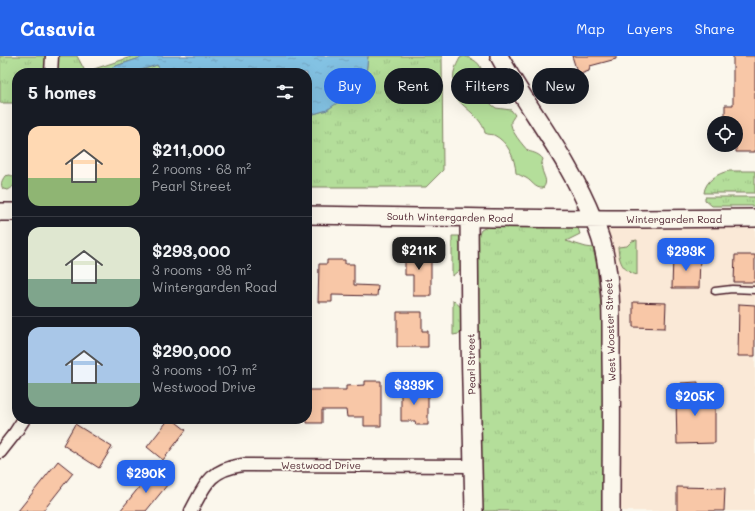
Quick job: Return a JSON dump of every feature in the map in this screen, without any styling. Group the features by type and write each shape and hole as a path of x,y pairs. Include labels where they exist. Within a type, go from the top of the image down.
{"street":[{"path":"51,68 52,56"},
{"name":"West Wooster Street","path":"499,56 556,147 580,190 593,218 602,246 607,268 610,297 611,511"},
{"path":"0,212 12,212"},
{"name":"South Wintergarden Road","path":"312,215 469,218 593,218"},
{"name":"Pearl Street","path":"469,218 474,511"},
{"name":"Wintergarden Road","path":"593,218 755,218"},
{"path":"0,452 21,424"},
{"name":"Westwood Drive","path":"191,511 208,481 214,475 232,466 473,466"}],"lane":[{"path":"715,291 732,289 755,290"}],"shaded area":[{"path":"599,223 755,228 755,511 619,511"}],"green space":[{"path":"0,56 77,56 83,68 12,68 12,103 0,103"},
{"path":"134,56 146,56 110,68 97,68"},
{"path":"368,56 442,56 442,68 384,68 384,104 442,104 443,170 426,187 312,187 312,114 327,110 334,104 376,104 376,68 367,68"},
{"path":"464,56 471,59 476,62 481,68 455,68 460,58"},
{"path":"157,65 159,68 147,68"},
{"path":"462,104 491,104 496,108 511,110 515,115 511,121 511,125 517,137 528,151 537,154 543,159 542,168 546,183 543,188 538,187 528,179 516,173 512,156 507,146 494,135 485,133 478,119"},
{"path":"729,171 755,171 755,193 704,193 709,181"},
{"path":"10,175 12,176 12,187 8,190 3,189 2,187 5,176"},
{"path":"705,197 755,197 755,206 712,206 705,200"},
{"path":"493,224 574,225 578,228 580,234 566,241 593,248 597,267 604,336 603,511 480,511 476,241 481,230"},
{"path":"452,236 462,236 462,268 452,276"},
{"path":"637,240 637,275 628,271 622,265 618,247 627,246 632,241"},
{"path":"453,300 463,309 464,333 453,335"}],"water":[{"path":"146,56 368,56 367,68 324,68 324,104 336,104 327,110 312,114 312,68 159,68 157,65 147,68 110,68"}],"building":[{"path":"572,56 616,56 616,59 590,66 589,71 589,68 576,68"},
{"path":"733,56 755,56 755,152 743,152 743,116 725,116 725,105 733,105"},
{"path":"405,249 422,249 422,252 431,252 431,296 413,296 413,275 405,275"},
{"path":"735,255 755,255 755,282 734,282"},
{"path":"673,256 700,256 699,288 672,288"},
{"path":"327,260 345,260 345,264 354,264 354,285 378,286 377,296 332,295 332,302 318,302 319,264 327,264"},
{"path":"633,302 666,303 665,328 633,327"},
{"path":"739,304 755,305 755,356 738,356"},
{"path":"397,312 422,312 422,331 428,331 428,347 397,347"},
{"path":"365,381 381,381 381,426 364,426 364,417 347,417 346,410 322,410 322,423 312,423 312,390 346,390 346,386 365,385"},
{"path":"698,382 698,401 715,401 715,443 677,444 676,401 682,401 681,383"},
{"path":"401,385 416,385 416,393 428,393 428,425 416,425 415,421 401,421"},
{"path":"75,424 112,447 99,468 63,445"},
{"path":"165,424 178,424 186,430 163,460 147,447"},
{"path":"58,461 73,473 43,511 18,511"},
{"path":"152,471 168,484 146,511 120,511"},
{"path":"677,487 725,488 724,511 677,511"}]}
